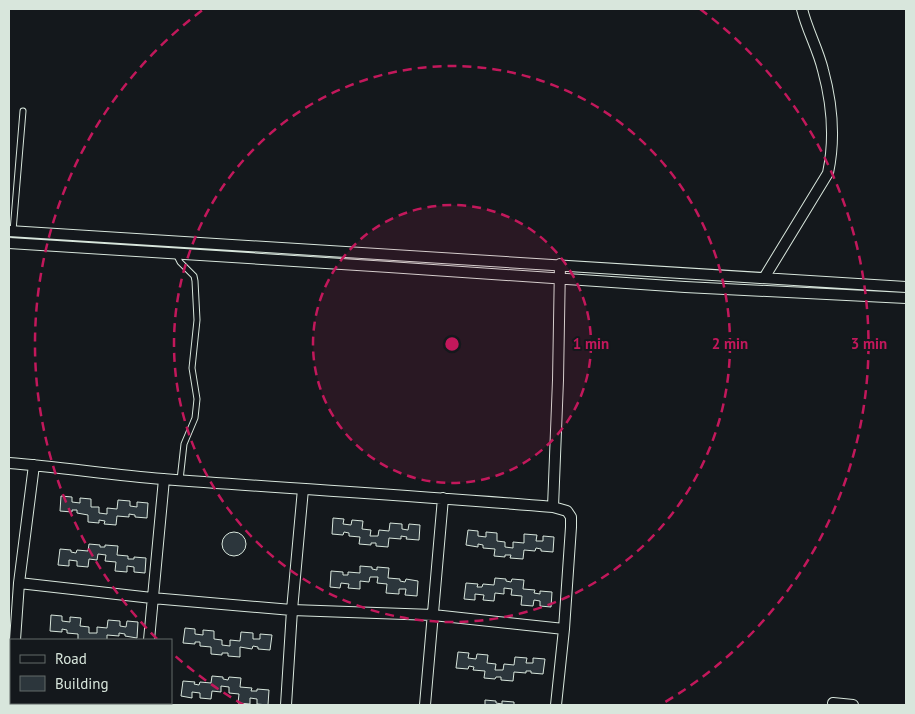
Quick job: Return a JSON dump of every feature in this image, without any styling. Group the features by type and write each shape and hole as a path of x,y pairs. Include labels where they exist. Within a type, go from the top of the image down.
{"street":[{"path":"764,278 828,173 831,158 829,96 823,69 802,9"},
{"path":"11,231 906,287"},
{"path":"9,243 685,287 906,298"},
{"path":"553,507 560,264"},
{"path":"9,463 164,479 443,498 553,507 567,510 571,517 572,527 556,705"},
{"path":"15,639 19,583 34,465"},
{"path":"149,639 164,479"},
{"path":"286,705 303,489"},
{"path":"425,705 443,498"},
{"path":"19,583 152,598 292,610 433,615 564,629"},
{"path":"833,703 854,705"}],"lane":[{"path":"11,231 23,111"},
{"path":"176,254 180,262 194,276 197,320 192,368 197,399 195,418 184,444 180,480"}],"building":[{"path":"61,496 72,497 72,502 80,503 80,498 91,499 91,507 99,507 99,513 107,514 107,508 117,509 118,500 130,501 130,506 137,507 137,502 148,503 147,518 135,517 135,515 129,514 129,517 117,516 116,525 104,524 105,521 99,520 99,523 88,522 88,515 77,513 77,510 72,510 72,512 60,511"},
{"path":"333,518 344,519 343,524 351,525 352,520 363,521 362,529 371,530 370,536 378,536 379,530 389,531 390,523 402,524 402,529 408,530 409,524 420,525 419,540 406,539 407,537 401,536 401,539 389,538 388,547 376,546 376,543 371,543 371,545 359,544 360,537 349,536 349,533 344,532 343,535 332,534"},
{"path":"468,530 478,531 478,536 486,537 486,532 497,533 497,541 505,542 505,547 513,548 513,542 524,543 524,534 537,535 536,541 543,541 543,536 554,537 553,552 541,551 541,549 536,548 535,551 524,550 523,559 510,558 511,555 505,555 505,557 494,556 495,549 483,548 483,545 478,544 478,547 466,545"},
{"path":"234,532 243,535 246,544 243,553 234,556 225,553 222,544 225,535"},
{"path":"89,544 100,545 100,547 105,547 105,545 118,546 117,555 128,556 128,559 134,559 134,557 146,558 145,573 134,572 134,567 127,566 127,572 115,571 116,562 105,561 106,555 98,554 97,560 89,559 88,567 77,566 77,561 69,560 69,566 58,565 60,549 71,550 71,552 76,553 77,550 88,551"},
{"path":"360,566 372,567 372,569 377,570 377,567 389,568 388,578 400,579 400,581 405,582 406,579 418,581 417,596 405,595 406,589 399,589 399,594 386,593 387,584 377,583 378,577 370,577 369,582 360,581 360,589 348,588 349,584 341,583 340,588 330,587 331,571 343,572 343,575 348,575 348,572 360,573"},
{"path":"495,578 506,579 506,581 511,582 512,579 524,580 523,589 535,590 534,593 540,594 540,591 552,592 551,607 540,606 540,601 534,600 533,606 521,605 522,596 511,595 512,589 504,588 504,594 495,593 494,601 483,600 484,595 475,594 475,600 464,599 466,583 478,584 477,587 482,587 483,584 494,585"},
{"path":"51,615 62,616 62,621 70,622 70,617 81,618 80,626 89,627 89,633 97,633 97,627 107,628 108,620 120,621 120,626 126,627 127,621 138,622 137,638 119,633 119,636 107,635 107,639 78,639 78,634 67,633 67,630 62,629 62,632 50,631"},
{"path":"185,628 195,629 195,634 203,635 203,630 214,631 214,639 222,640 222,645 230,646 230,640 240,641 241,632 253,633 253,639 260,639 260,634 272,635 270,650 258,649 258,647 253,646 252,649 240,647 240,657 228,656 228,653 222,653 222,655 211,654 211,647 200,646 200,642 195,642 195,644 183,643"},
{"path":"458,652 469,653 468,658 476,659 477,654 488,655 487,663 496,664 495,670 503,670 504,664 514,665 515,657 527,658 526,663 533,663 533,658 545,659 543,674 531,673 531,671 526,671 526,673 514,672 513,681 501,680 501,677 496,677 495,679 484,678 485,671 473,670 474,667 469,666 468,669 456,668"},
{"path":"212,676 223,677 223,679 228,680 229,677 241,678 240,687 252,688 251,691 257,691 257,689 269,690 268,705 257,704 257,699 250,698 250,704 238,703 239,694 229,693 229,687 221,686 221,692 212,691 211,699 200,698 200,693 192,692 192,698 181,696 183,681 195,682 194,684 199,685 200,682 211,683"},
{"path":"485,700 496,701 496,703 502,704 502,701 514,702 514,705 485,705"}]}
